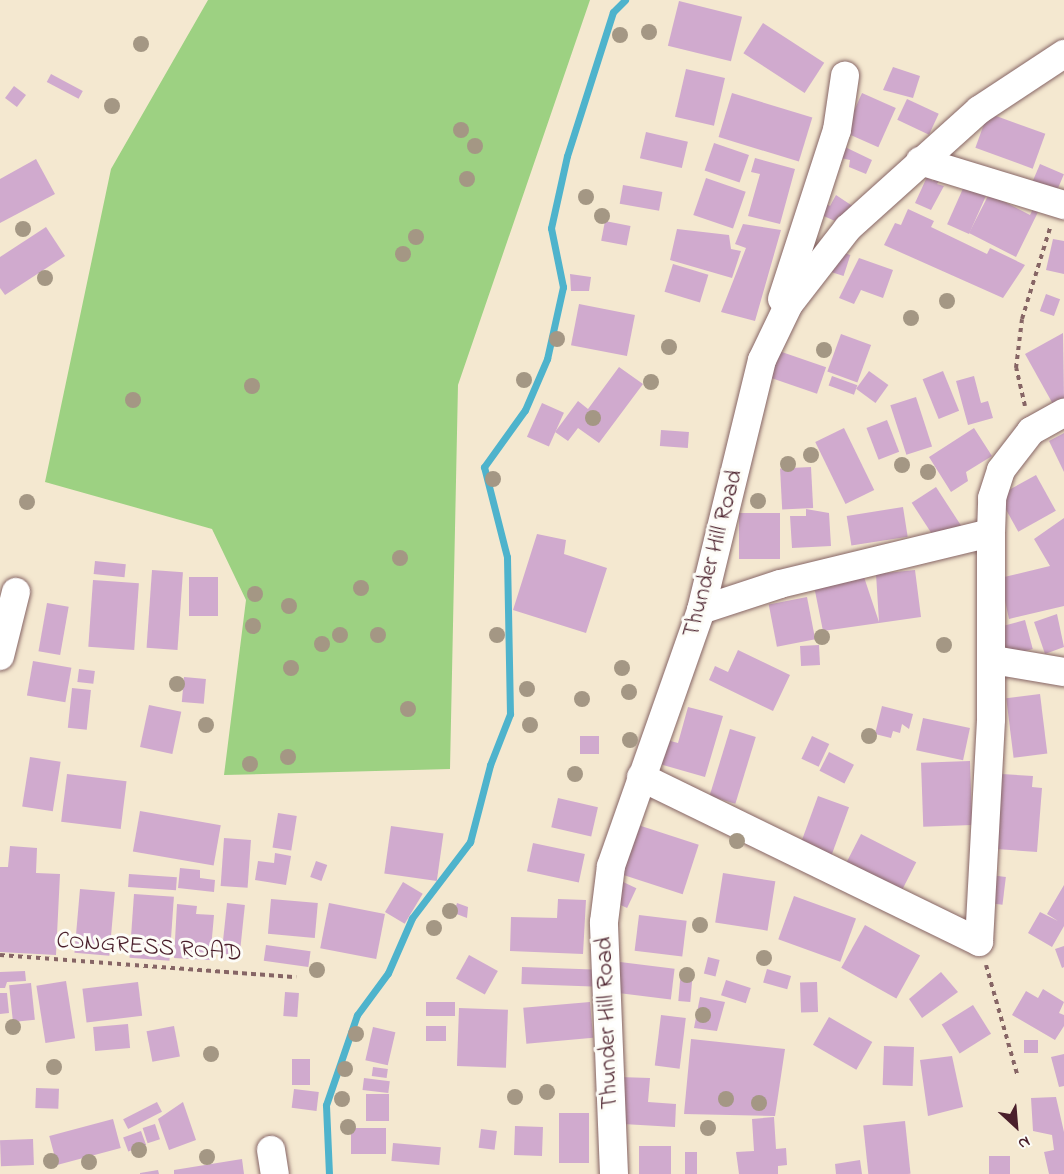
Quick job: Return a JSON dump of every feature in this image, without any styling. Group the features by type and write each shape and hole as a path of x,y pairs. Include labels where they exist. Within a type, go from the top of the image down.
{"street":[{"name":"Thunder Hill Road","path":"614,1174 604,922 611,866 701,610 762,360 789,304 808,275 848,228 979,110 1064,54"},
{"path":"762,360 837,130 845,76"},
{"path":"920,161 1061,204"},
{"path":"641,777 979,942 993,660 992,498 1001,470 1031,430 1064,413"},
{"path":"701,610 780,584 991,533"},
{"path":"0,656 16,592"},
{"path":"993,660 1064,672"}],"path":[{"path":"1031,430 1016,368 1021,328 1061,204"},
{"path":"979,942 1018,1077"},
{"name":"CONGRESS ROAD","path":"0,955 296,977"}],"green space":[{"path":"208,0 590,0 458,385 450,769 224,775 246,600 212,529 45,482 111,169"}],"building":[{"path":"679,1 742,17 731,61 668,46"},
{"path":"763,23 824,63 805,93 743,53"},
{"path":"893,67 920,76 913,98 883,90"},
{"path":"686,69 725,78 714,126 675,117"},
{"path":"51,74 83,91 79,99 47,82"},
{"path":"14,86 26,95 17,107 5,98"},
{"path":"732,93 812,118 799,162 719,137"},
{"path":"862,93 896,108 878,147 845,132"},
{"path":"907,99 939,114 929,135 897,120"},
{"path":"988,113 1045,134 1033,169 975,148"},
{"path":"646,132 688,142 682,168 640,158"},
{"path":"714,143 749,155 740,182 705,170"},
{"path":"845,147 872,160 866,174 849,167 850,160 840,158"},
{"path":"755,158 795,169 780,224 748,216 760,174 751,172"},
{"path":"36,159 55,194 0,223 0,179"},
{"path":"1040,164 1064,174 1057,192 1033,181"},
{"path":"938,171 944,173 937,184 944,186 931,210 915,203 927,177 933,181"},
{"path":"706,178 746,192 733,229 693,215"},
{"path":"965,184 987,194 969,234 947,224"},
{"path":"623,185 662,192 659,211 620,204"},
{"path":"989,194 1030,215 1034,207 1039,210 1016,257 969,233"},
{"path":"836,195 854,207 842,224 819,214 822,202 830,206"},
{"path":"908,209 934,221 931,227 987,254 990,248 1025,265 1003,298 884,245 895,223 901,225"},
{"path":"605,221 631,226 627,246 601,241"},
{"path":"743,224 781,230 755,321 721,312 746,248 735,244"},
{"path":"46,227 65,256 5,295 0,288 0,257"},
{"path":"677,229 729,235 731,249 741,251 732,278 670,260"},
{"path":"1053,239 1064,241 1064,274 1046,270"},
{"path":"838,251 850,255 844,276 831,272"},
{"path":"859,258 893,270 883,298 861,290 854,304 839,298"},
{"path":"673,264 708,275 700,303 665,292"},
{"path":"570,274 591,277 589,291 571,291"},
{"path":"1046,294 1060,299 1054,316 1040,311"},
{"path":"579,304 635,315 627,356 571,345"},
{"path":"1063,333 1064,401 1054,406 1025,354"},
{"path":"841,334 871,345 857,383 827,372"},
{"path":"776,350 826,367 817,394 767,376"},
{"path":"619,367 643,384 599,443 578,428 568,441 555,432 578,401 588,409"},
{"path":"869,371 888,385 875,403 856,389"},
{"path":"943,371 959,411 939,419 923,379"},
{"path":"832,376 857,385 854,395 829,385"},
{"path":"974,376 981,403 988,401 993,418 968,425 956,381"},
{"path":"916,397 932,446 906,455 890,405"},
{"path":"542,403 564,413 549,447 527,437"},
{"path":"887,420 899,452 879,460 866,428"},
{"path":"844,428 874,490 845,504 815,442"},
{"path":"974,428 992,456 966,472 968,481 951,492 929,457"},
{"path":"661,430 689,432 688,448 660,446"},
{"path":"1064,433 1064,472 1049,441"},
{"path":"811,467 813,508 782,510 780,469"},
{"path":"1036,475 1056,511 1018,532 998,496"},
{"path":"936,487 962,527 938,543 912,503"},
{"path":"903,507 908,537 851,546 847,516"},
{"path":"806,509 829,513 831,546 792,548 790,516 806,516"},
{"path":"739,513 780,513 780,559 739,559"},
{"path":"1064,518 1064,606 1009,619 1000,578 1050,566 1034,539"},
{"path":"537,534 566,540 564,554 607,568 586,633 513,610"},
{"path":"95,561 126,564 124,577 94,574"},
{"path":"152,570 183,572 177,650 147,648"},
{"path":"915,570 921,617 823,631 814,586 864,577 879,622 876,574"},
{"path":"189,577 218,577 218,616 189,616"},
{"path":"93,580 139,583 134,650 88,647"},
{"path":"807,597 815,639 777,647 769,604"},
{"path":"47,603 69,607 60,655 38,651"},
{"path":"1057,614 1064,647 1045,654 1034,622"},
{"path":"1025,620 1033,649 1004,657 996,628"},
{"path":"819,645 820,665 801,666 800,646"},
{"path":"738,650 790,675 773,711 709,680 715,666 728,672"},
{"path":"33,661 71,668 65,702 27,695"},
{"path":"79,669 95,671 93,684 77,682"},
{"path":"184,677 206,679 204,704 182,702"},
{"path":"72,688 91,690 87,730 68,728"},
{"path":"1040,694 1047,754 1014,758 1006,698"},
{"path":"149,705 181,712 172,754 140,747"},
{"path":"882,706 913,714 909,729 902,724 900,733 893,731 891,738 875,734"},
{"path":"688,707 723,716 705,777 656,763 663,739 678,743"},
{"path":"923,718 970,728 963,760 916,750"},
{"path":"730,729 756,737 735,804 710,796"},
{"path":"580,736 599,736 599,754 580,754"},
{"path":"812,736 829,744 819,767 801,759"},
{"path":"829,752 854,765 844,783 819,771"},
{"path":"30,757 61,762 53,811 22,806"},
{"path":"970,761 972,825 923,827 921,763"},
{"path":"67,774 127,781 121,829 61,822"},
{"path":"1002,774 1033,776 1032,787 1042,788 1037,852 996,849"},
{"path":"818,796 849,807 830,861 799,850"},
{"path":"558,798 598,807 591,836 551,827"},
{"path":"140,811 221,825 214,866 133,851"},
{"path":"278,813 297,816 291,851 273,848"},
{"path":"635,824 699,845 683,894 619,873"},
{"path":"391,826 443,833 437,881 384,874"},
{"path":"861,834 916,862 898,899 842,871"},
{"path":"224,838 251,840 248,888 221,886"},
{"path":"533,843 585,854 579,882 527,871"},
{"path":"10,846 37,848 36,873 60,874 56,955 0,952 0,867 8,867"},
{"path":"275,853 291,856 286,885 255,880 258,861 274,863"},
{"path":"316,861 327,865 321,881 310,877"},
{"path":"180,868 200,870 200,878 215,880 214,892 178,888"},
{"path":"723,873 775,881 768,931 715,922"},
{"path":"129,874 177,877 176,890 128,887"},
{"path":"990,875 1006,877 1002,905 987,903"},
{"path":"621,881 636,888 627,908 612,901"},
{"path":"403,882 423,894 405,924 385,912"},
{"path":"1064,885 1064,926 1052,947 1028,933 1040,912 1058,921 1047,914"},
{"path":"80,889 115,892 109,956 74,953"},
{"path":"134,894 174,897 169,961 130,958"},
{"path":"794,896 856,919 840,962 778,939"},
{"path":"271,899 318,903 315,938 268,934"},
{"path":"558,899 586,900 583,954 510,951 511,917 557,918"},
{"path":"227,903 245,905 240,956 222,954"},
{"path":"329,903 385,914 376,959 320,948"},
{"path":"457,903 468,907 467,918 454,913"},
{"path":"177,904 197,906 196,914 214,915 210,960 174,958"},
{"path":"639,915 687,921 682,957 635,951"},
{"path":"865,925 920,956 896,998 841,968"},
{"path":"266,945 311,951 308,967 264,961"},
{"path":"1064,946 1064,967 1062,968 1055,949"},
{"path":"469,955 498,971 485,995 456,979"},
{"path":"708,957 720,960 716,976 704,973"},
{"path":"620,962 675,969 671,999 616,993"},
{"path":"522,967 593,969 592,986 521,984"},
{"path":"767,969 791,976 787,989 763,982"},
{"path":"681,970 693,971 690,1002 678,1001"},
{"path":"25,971 26,981 7,982 5,988 0,988 0,972"},
{"path":"941,972 958,992 922,1018 909,999"},
{"path":"726,980 751,988 746,1003 721,995"},
{"path":"66,981 75,1038 45,1043 36,986"},
{"path":"138,982 142,1016 87,1023 82,989"},
{"path":"817,982 818,1012 801,1013 800,983"},
{"path":"31,983 35,1020 13,1022 9,985"},
{"path":"1043,989 1064,1002 1059,1013 1064,1015 1064,1026 1055,1040 1012,1015 1026,991 1038,998"},
{"path":"285,992 299,993 297,1017 283,1016"},
{"path":"0,993 7,993 9,1013 0,1014"},
{"path":"700,997 725,1002 717,1031 694,1028"},
{"path":"426,1002 455,1002 455,1016 426,1016"},
{"path":"590,1002 593,1038 526,1044 523,1008"},
{"path":"973,1005 991,1034 960,1053 942,1025"},
{"path":"459,1008 508,1010 506,1068 457,1066"},
{"path":"661,1015 686,1018 680,1069 655,1066"},
{"path":"829,1017 872,1042 856,1070 813,1045"},
{"path":"128,1024 130,1048 95,1051 93,1027"},
{"path":"174,1026 180,1056 152,1062 147,1031"},
{"path":"426,1026 446,1026 446,1041 426,1041"},
{"path":"373,1027 395,1032 388,1065 365,1060"},
{"path":"691,1039 785,1049 775,1116 684,1114"},
{"path":"1024,1040 1038,1040 1038,1053 1024,1053"},
{"path":"884,1046 914,1047 913,1086 883,1085"},
{"path":"1064,1054 1064,1086 1059,1087 1051,1057"},
{"path":"952,1056 963,1107 928,1116 920,1060"},
{"path":"292,1059 310,1059 310,1085 292,1085"},
{"path":"373,1067 388,1069 387,1078 372,1076"},
{"path":"619,1077 650,1078 648,1102 676,1104 675,1127 623,1124"},
{"path":"364,1078 390,1081 388,1093 363,1090"},
{"path":"36,1088 59,1089 58,1109 35,1108"},
{"path":"294,1089 319,1092 316,1111 292,1108"},
{"path":"366,1094 389,1094 389,1121 366,1121"},
{"path":"1056,1097 1064,1132 1064,1174 1049,1174 1044,1152 1054,1150 1052,1135 1033,1131 1031,1098"},
{"path":"157,1102 162,1112 128,1129 123,1119"},
{"path":"183,1102 196,1140 169,1150 158,1119"},
{"path":"559,1113 589,1113 589,1163 559,1163"},
{"path":"774,1117 776,1149 786,1148 787,1165 778,1166 778,1174 739,1174 736,1152 754,1151 752,1119"},
{"path":"113,1119 121,1148 57,1165 49,1136"},
{"path":"905,1121 911,1174 868,1174 863,1125"},
{"path":"155,1124 160,1139 148,1143 143,1128"},
{"path":"515,1126 543,1127 542,1156 514,1155"},
{"path":"351,1128 386,1128 386,1154 351,1154"},
{"path":"481,1129 497,1131 495,1150 479,1148"},
{"path":"141,1131 146,1145 128,1152 123,1137"},
{"path":"33,1139 34,1165 1,1166 0,1140"},
{"path":"393,1143 441,1147 439,1165 391,1161"},
{"path":"639,1146 671,1146 671,1174 639,1174"},
{"path":"685,1152 697,1152 697,1174 685,1174"},
{"path":"989,1156 1010,1156 1010,1174 989,1174"},
{"path":"242,1159 244,1174 174,1174 174,1170"},
{"path":"860,1160 862,1174 836,1174 835,1164"},
{"path":"158,1170 159,1174 140,1174 140,1173"}],"waterway":[{"path":"329,1174 326,1105 357,1015 388,973 412,918 470,842 490,765 510,714 507,557 484,467 525,410 547,359 563,287 551,228 567,156 613,12 625,0"}]}
